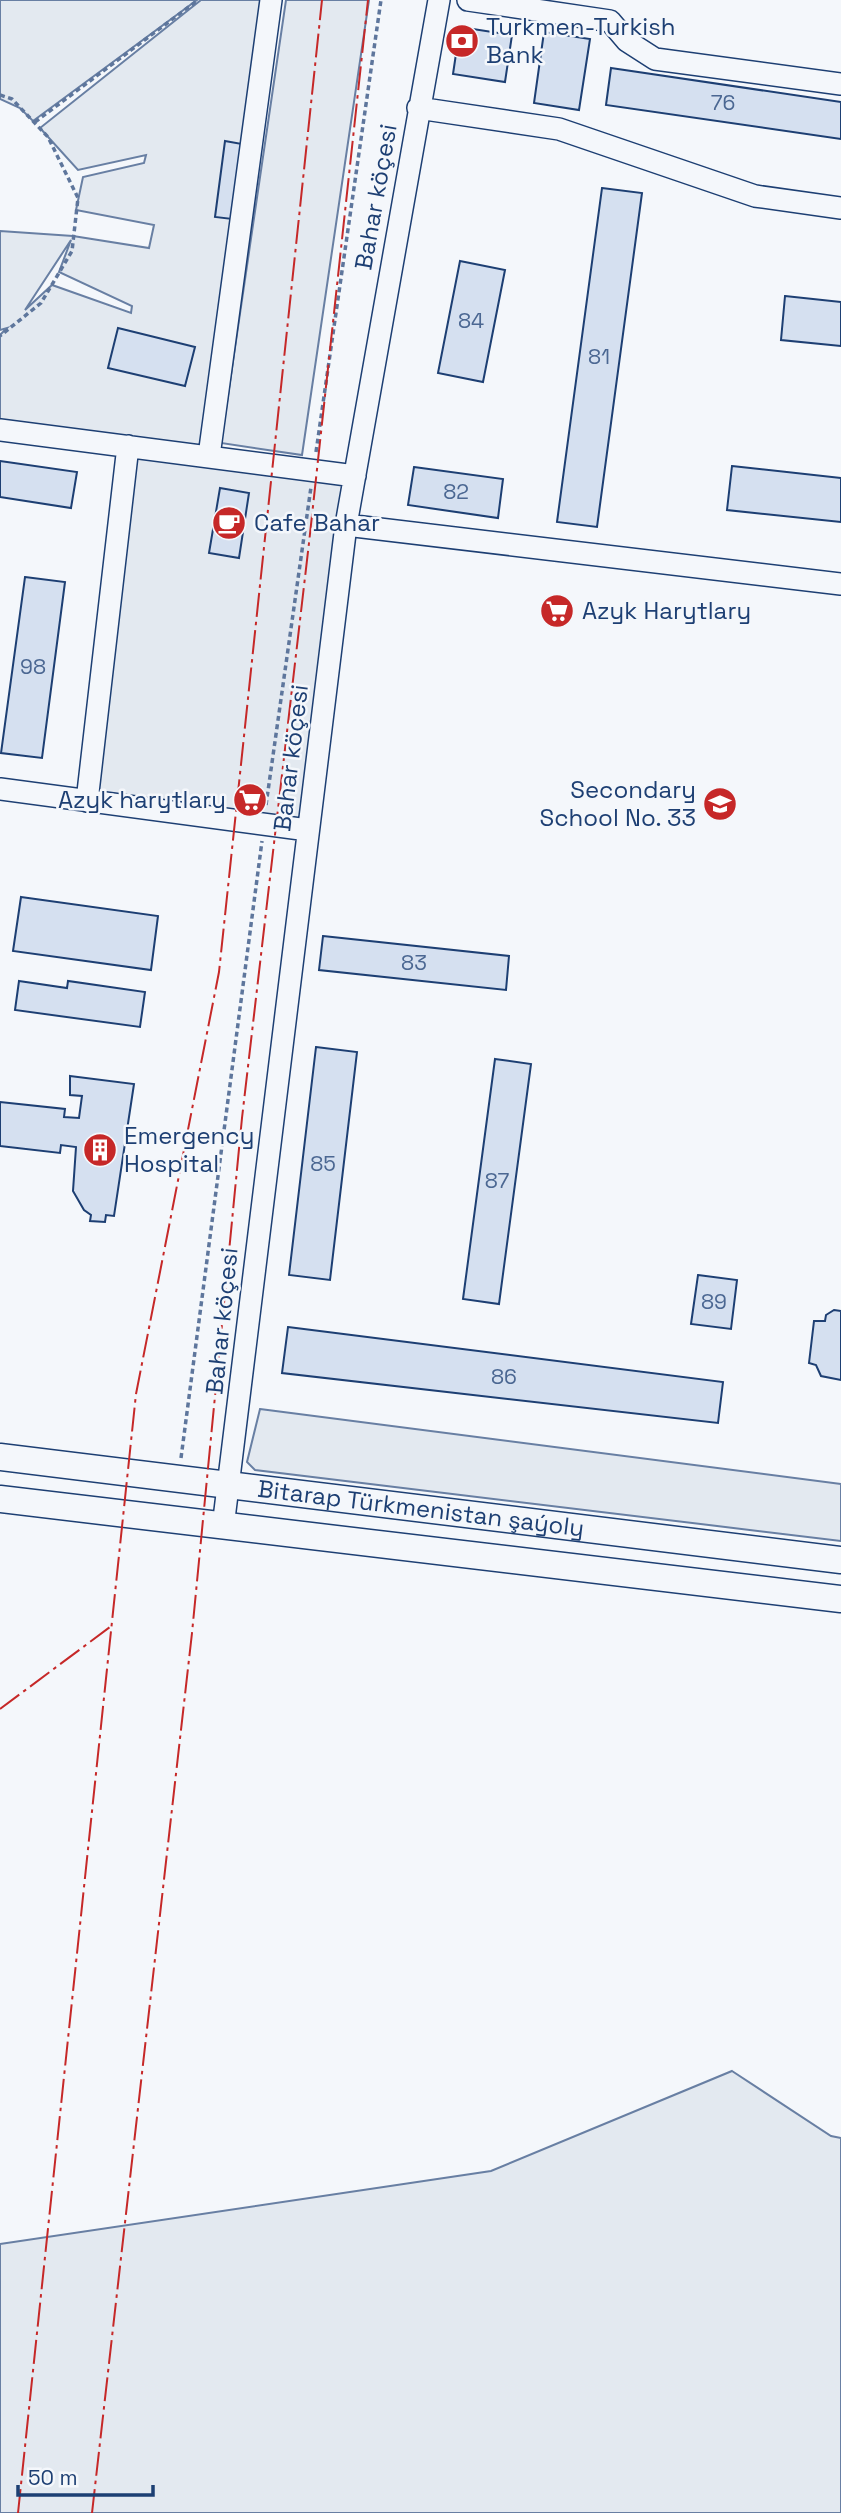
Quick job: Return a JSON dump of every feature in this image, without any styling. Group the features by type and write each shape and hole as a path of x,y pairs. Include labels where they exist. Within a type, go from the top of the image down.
{"main road":[{"name":"Bitarap Türkmenistan şaýoly","path":"0,1457 841,1560"},
{"name":"Bitarap Türkmenistan şaýoly","path":"0,1499 841,1600"}],"street":[{"path":"209,456 271,0"},
{"name":"Bahar köçesi","path":"223,1527 346,525 439,0"},
{"path":"468,0 610,21 627,41 655,59 841,84"},
{"path":"418,108 559,129 755,196 841,208"},
{"path":"0,430 355,477"},
{"path":"87,801 128,446"},
{"path":"346,525 841,584"},
{"path":"0,789 309,830"}],"path":[{"path":"34,122 198,0"},
{"path":"178,1479 264,825 381,0"},
{"path":"0,95 12,99 48,137 78,198 72,251 41,303 0,336"}],"shaded area":[{"path":"0,0 197,0 33,121 20,108 0,99"},
{"path":"201,0 266,0 209,456 0,430 0,335 7,328 0,330 0,231 73,236 149,248 154,225 76,210 83,177 144,163 146,155 78,170 40,128","holes":["71,240 59,272 132,306 131,313 52,285 25,310"]},
{"path":"286,0 369,0 302,455 221,443"},
{"path":"125,455 343,482 301,820 84,793"},
{"path":"260,1409 841,1484 841,1541 255,1470 247,1462"},
{"path":"732,2071 831,2136 841,2138 841,2513 0,2513 0,2244 491,2171"}],"building":[{"path":"460,27 512,35 505,82 453,74"},
{"path":"544,32 590,39 579,110 534,103"},
{"path":"611,68 841,102 841,139 606,105"},
{"path":"225,141 242,144 232,219 215,217"},
{"path":"602,188 642,193 597,527 557,522"},
{"path":"460,261 505,270 483,382 438,373"},
{"path":"785,296 841,302 841,346 781,340"},
{"path":"118,328 195,347 185,386 108,368"},
{"path":"0,461 77,472 71,508 0,497"},
{"path":"732,466 841,478 841,522 727,510"},
{"path":"414,467 503,479 498,518 408,505"},
{"name":"Cafe Bahar","path":"220,488 249,493 239,558 209,553"},
{"path":"25,577 65,582 42,758 1,753"},
{"path":"21,897 158,916 151,970 13,951"},
{"path":"323,936 509,956 506,990 319,970"},
{"path":"19,981 67,988 68,981 145,992 140,1027 15,1010"},
{"path":"316,1047 357,1052 330,1280 289,1275"},
{"path":"495,1059 531,1064 499,1304 463,1299"},
{"name":"Emergency Hospital","path":"70,1076 134,1084 114,1216 106,1215 105,1222 90,1221 91,1215 84,1210 73,1191 76,1147 61,1145 60,1153 0,1146 0,1102 65,1109 64,1117 79,1118 82,1096 70,1095"},
{"path":"698,1275 737,1280 731,1329 691,1324"},
{"path":"834,1310 841,1311 841,1380 821,1376 816,1365 809,1363 814,1321 825,1321 826,1315"},
{"path":"288,1327 723,1382 718,1423 282,1373"}],"power":[{"path":"18,2513 136,1394 219,972 322,0"},
{"path":"92,2513 192,1633 242,1118 309,543 368,0"},
{"path":"0,1709 110,1627"}],"place":[{"name":"Turkmen-Turkish Bank","path":"462,41"},
{"name":"Cafe Bahar","path":"229,523"},
{"name":"Azyk Harytlary","path":"557,611"},
{"name":"Azyk harytlary","path":"250,800"},
{"name":"Secondary School No. 33","path":"720,804"},
{"name":"Emergency Hospital","path":"100,1150"}]}
